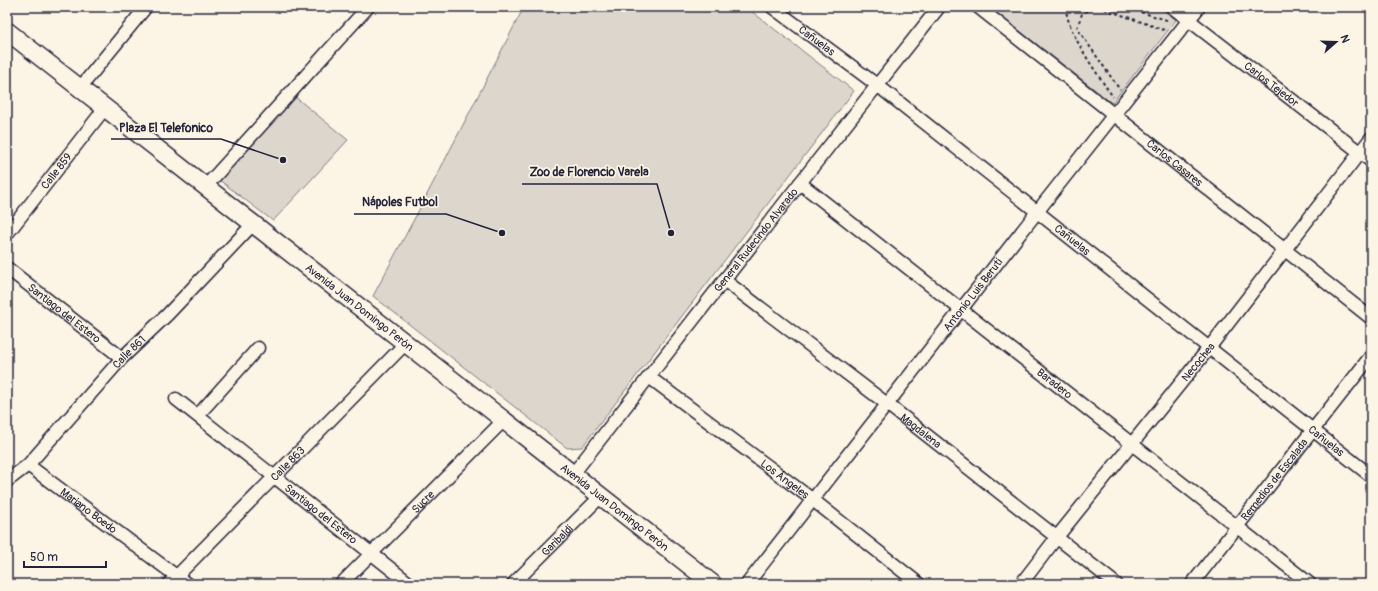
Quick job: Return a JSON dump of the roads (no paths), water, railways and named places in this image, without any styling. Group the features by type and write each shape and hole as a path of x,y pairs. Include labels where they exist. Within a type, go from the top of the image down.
{"main road":[{"name":"Avenida Juan Domingo Perón","path":"7,30 601,496 703,581"}],"street":[{"path":"80,88 146,7"},
{"name":"Cañuelas","path":"772,7 877,85 1371,476"},
{"name":"General Rudecindo Alvarado","path":"573,474 939,7"},
{"name":"Carlos Casares","path":"978,7 1120,107 1285,251 1371,318"},
{"name":"Carlos Tejedor","path":"1172,7 1187,23 1371,161"},
{"name":"Antonio Luis Beruti","path":"747,584 1199,7"},
{"path":"206,186 364,8"},
{"name":"Calle 859","path":"7,234 105,108"},
{"name":"Necochea","path":"1021,584 1209,348 1371,138"},
{"name":"Baradero","path":"800,183 1310,584"},
{"name":"Calle 861","path":"7,481 28,465 122,358 168,314 253,224"},
{"name":"Santiago del Estero","path":"7,268 122,358"},
{"name":"Magdalena","path":"724,280 887,404 1116,584"},
{"name":"Calle 863","path":"173,580 406,343"},
{"path":"198,415 258,348"},
{"name":"Remedios de Escalada","path":"1192,584 1371,356"},
{"name":"Los Ángeles","path":"649,376 813,500 919,584"},
{"name":"Santiago del Estero","path":"176,399 198,415 370,554 410,584"},
{"name":"Sucre","path":"341,584 504,420"},
{"name":"Mariano Boedo","path":"28,465 173,580 188,584"},
{"name":"Garibaldi","path":"514,584 601,496"}],"place":[{"name":"Plaza El Telefonico","path":"283,160"},
{"name":"Nápoles Futbol","path":"502,233"},
{"name":"Zoo de Florencio Varela","path":"671,233"}]}
